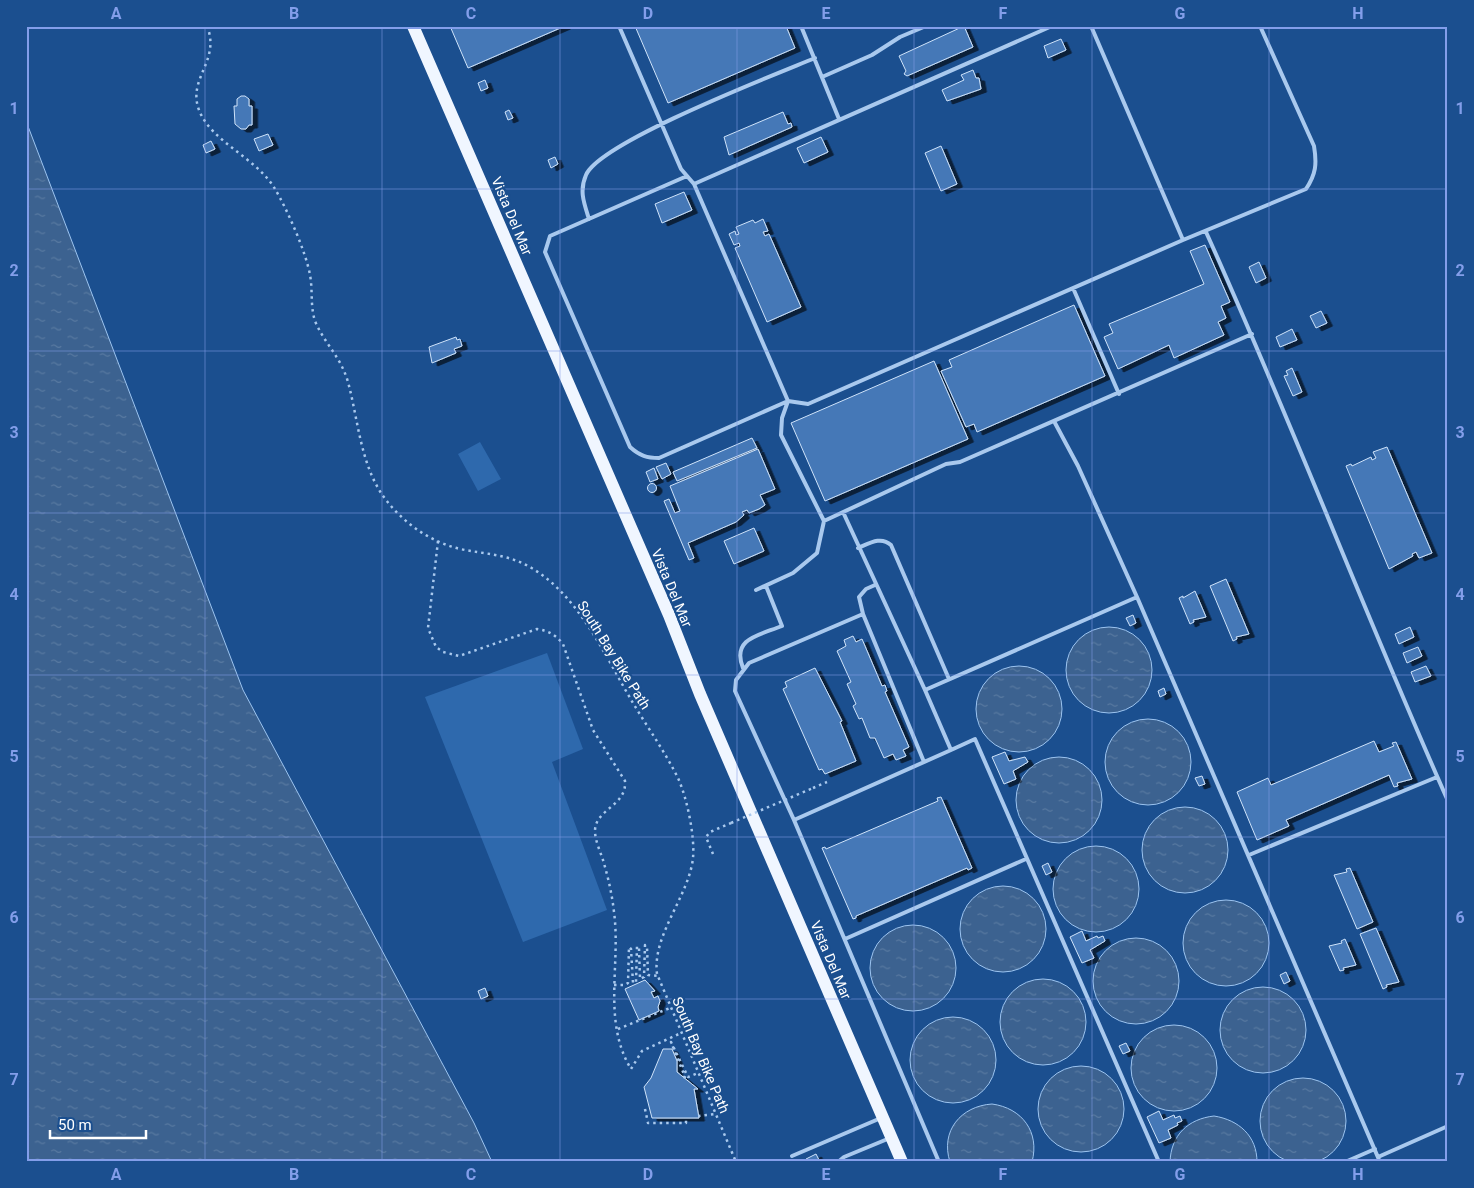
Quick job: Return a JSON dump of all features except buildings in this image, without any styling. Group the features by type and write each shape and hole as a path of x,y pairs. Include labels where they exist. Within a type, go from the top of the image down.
{"main road":[{"name":"Vista Del Mar","path":"413,26 902,1162"}],"lane":[{"path":"619,26 681,169 694,184 788,401 782,418 781,435 824,521 818,553 793,573 756,590"},
{"path":"801,26 839,119"},
{"path":"822,78 872,55 900,37 926,26"},
{"path":"694,184 1052,26"},
{"path":"1091,26 1183,240"},
{"path":"688,176 550,236 545,252 630,447 640,456 659,458 788,401 808,404 1183,240 1306,189 1314,177 1317,163 1314,146 1260,26"},
{"path":"589,219 581,194 586,173 612,149 662,124 815,58"},
{"path":"1206,232 1252,334 1334,530 1358,593 1448,801"},
{"path":"1073,288 1119,394"},
{"path":"824,521 946,464 960,462 1054,423 1252,334"},
{"path":"1054,423 1078,466 1136,597 1380,1162"},
{"path":"843,512 951,750"},
{"path":"858,548 878,540 886,541 891,546 949,679"},
{"path":"875,585 866,589 859,597 863,614 924,762"},
{"path":"743,668 738,657 740,649 746,642 782,626 766,586"},
{"path":"925,690 1136,597"},
{"path":"863,614 748,663 736,680 735,690 794,820 939,1162"},
{"path":"794,820 975,739 1159,1162"},
{"path":"1248,855 1437,777"},
{"path":"845,939 1026,858"},
{"path":"792,1156 883,1117"},
{"path":"1378,1157 1448,1126"},
{"path":"838,1162 844,1157 891,1138"},
{"path":"1345,1162 1375,1149"}],"path":[{"name":"South Bay Bike Path","path":"207,26 212,44 197,88 200,112 210,128 264,174 273,186 293,229 310,275 311,306 316,324 343,368 363,449 374,480 399,515 425,535 462,549 512,558 530,567 560,592 576,611 594,638 678,778 688,812 693,860 659,951 656,968 670,1008 736,1162"},
{"path":"438,541 428,628 436,647 443,652 459,656 537,629 547,631 564,644 593,730 623,777 625,786 623,794 599,819 595,830 614,911 614,998 618,1029 626,1060 631,1069 642,1051 681,1033"},
{"path":"713,854 706,837 710,832 827,782"},
{"path":"614,985 625,985 628,983 627,948 629,947 631,949 633,983 636,982 636,946 639,948 640,978 644,978 643,947 645,945 648,947 648,975 658,976"},
{"path":"618,1029 670,1008"},
{"path":"683,1077 686,1077 671,1042 688,1077 698,1073"},
{"path":"645,1109 648,1122 686,1123 686,1118"},
{"path":"698,1116 716,1114"}],"shaded area":[{"path":"480,442 501,479 478,491 458,454"},
{"path":"547,653 583,749 552,762 607,910 523,942 425,697"}],"water":[{"path":"26,121 243,690 474,1123 492,1162 26,1162"},
{"path":"1101,627 1117,627 1126,630 1140,639 1149,653 1152,670 1149,687 1140,701 1126,710 1117,713 1101,713 1085,706 1073,694 1066,678 1066,662 1073,646 1085,634"},
{"path":"1011,666 1027,666 1036,669 1050,678 1059,692 1062,709 1059,726 1050,740 1036,749 1027,752 1011,752 995,745 983,733 976,717 976,701 983,685 995,673"},
{"path":"1140,719 1156,719 1165,722 1179,731 1188,745 1191,762 1188,779 1179,793 1165,802 1156,805 1140,805 1124,798 1112,786 1105,770 1105,754 1112,738 1124,726"},
{"path":"1051,757 1067,757 1076,760 1090,769 1099,783 1102,800 1099,817 1090,831 1076,840 1067,843 1051,843 1035,836 1023,824 1016,808 1016,792 1023,776 1035,764"},
{"path":"1185,807 1202,810 1216,819 1225,833 1228,850 1225,867 1216,881 1202,890 1185,893 1168,890 1154,881 1145,867 1142,850 1145,833 1154,819 1168,810"},
{"path":"1088,846 1104,846 1113,849 1127,858 1136,872 1139,889 1136,906 1127,920 1113,929 1104,932 1088,932 1072,925 1060,913 1053,897 1053,881 1060,865 1072,853"},
{"path":"995,886 1011,886 1020,889 1034,898 1043,912 1046,929 1043,946 1034,960 1020,969 1011,972 995,972 979,965 967,953 960,937 960,921 967,905 979,893"},
{"path":"1226,900 1243,903 1257,912 1266,926 1269,943 1266,960 1257,974 1243,983 1226,986 1209,983 1195,974 1186,960 1183,943 1186,926 1195,912 1209,903"},
{"path":"905,925 921,925 930,928 944,937 953,951 956,968 953,985 944,999 930,1008 921,1011 905,1011 889,1004 877,992 870,976 870,960 877,944 889,932"},
{"path":"1128,938 1144,938 1153,941 1167,950 1176,964 1179,981 1176,998 1167,1012 1153,1021 1144,1024 1128,1024 1112,1017 1100,1005 1093,989 1093,973 1100,957 1112,945"},
{"path":"1035,979 1051,979 1060,982 1074,991 1083,1005 1086,1022 1083,1039 1074,1053 1060,1062 1051,1065 1035,1065 1019,1058 1007,1046 1000,1030 1000,1014 1007,998 1019,986"},
{"path":"1255,987 1271,987 1280,990 1294,999 1303,1013 1306,1030 1303,1047 1294,1061 1280,1070 1271,1073 1255,1073 1239,1066 1227,1054 1220,1038 1220,1022 1227,1006 1239,994"},
{"path":"945,1017 961,1017 970,1020 984,1029 993,1043 996,1060 993,1077 984,1091 970,1100 961,1103 945,1103 929,1096 917,1084 910,1068 910,1052 917,1036 929,1024"},
{"path":"1174,1025 1191,1028 1205,1037 1214,1051 1217,1068 1214,1085 1205,1099 1191,1108 1174,1111 1157,1108 1143,1099 1134,1085 1131,1068 1134,1051 1143,1037 1157,1028"},
{"path":"1073,1066 1089,1066 1098,1069 1112,1078 1121,1092 1124,1109 1121,1126 1112,1140 1098,1149 1089,1152 1073,1152 1057,1145 1045,1133 1038,1117 1038,1101 1045,1085 1057,1073"},
{"path":"1303,1078 1320,1081 1339,1097 1343,1104 1346,1121 1343,1138 1327,1157 1320,1161 1303,1164 1286,1161 1267,1145 1263,1138 1260,1121 1263,1104 1279,1085 1286,1081"},
{"path":"992,1104 1003,1106 1012,1111 1026,1123 1033,1141 1032,1162 950,1162 948,1140 956,1122 962,1115 971,1110"},
{"path":"1214,1116 1231,1121 1245,1131 1254,1144 1257,1162 1170,1162 1174,1144 1183,1130 1196,1121"}]}
